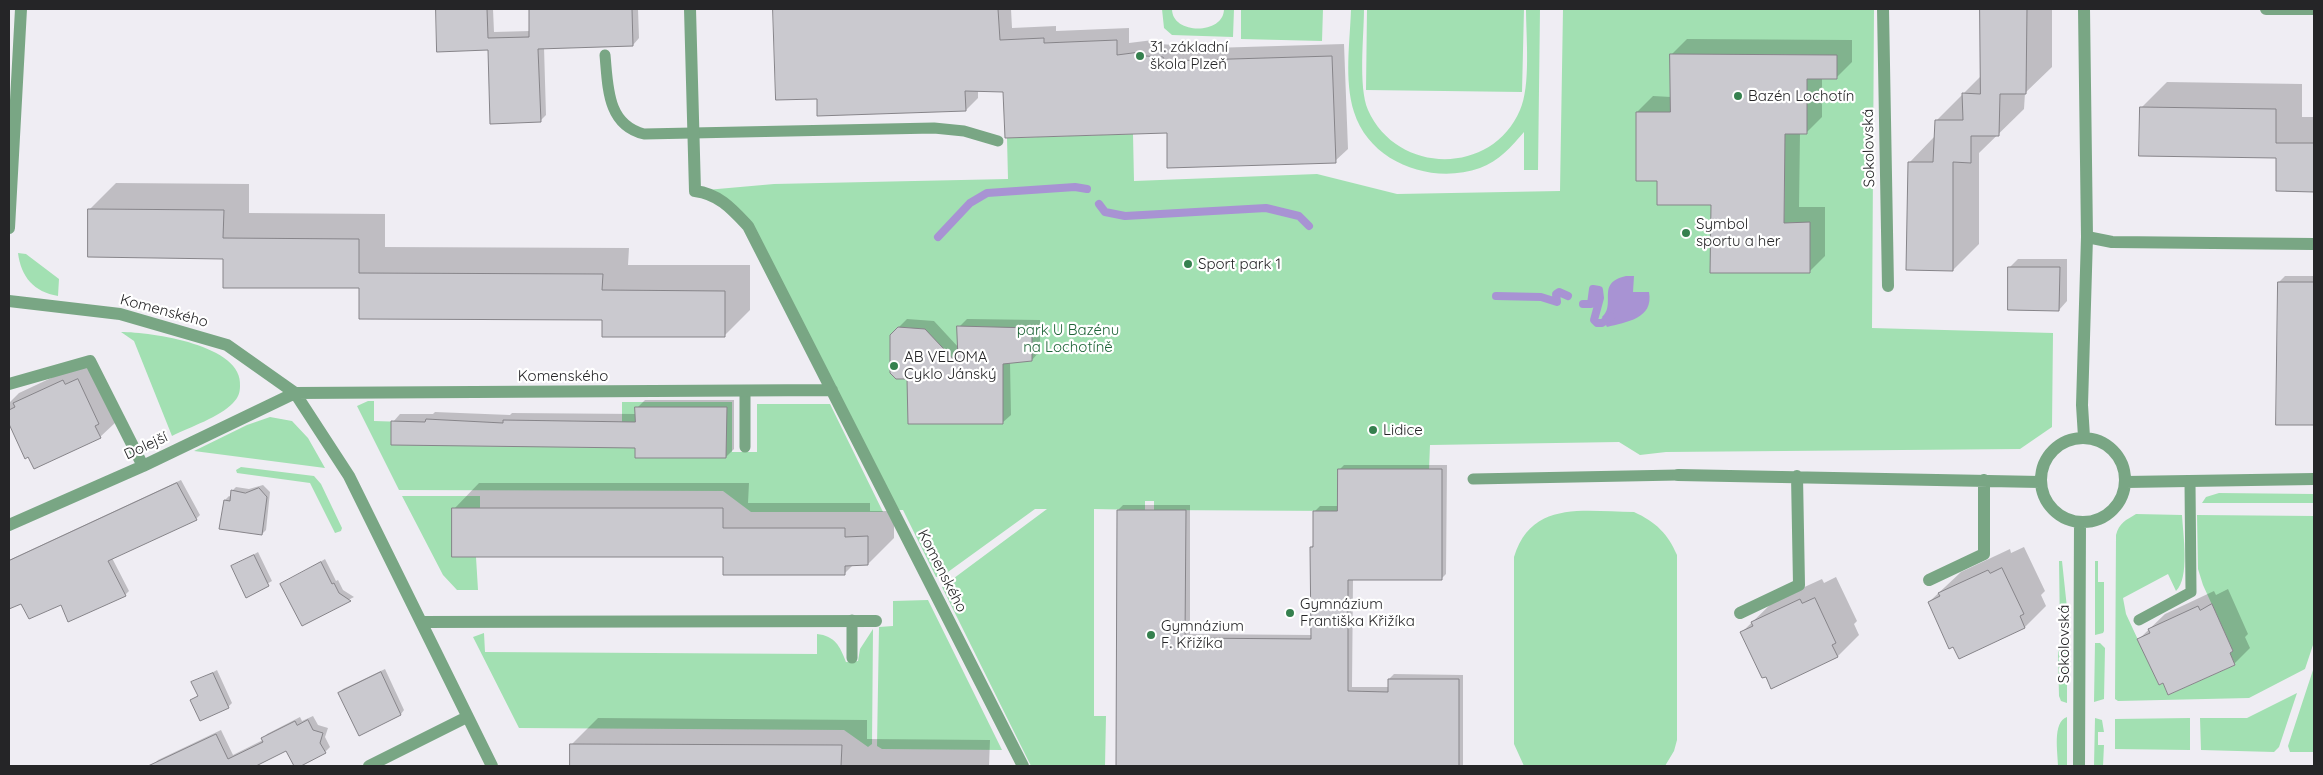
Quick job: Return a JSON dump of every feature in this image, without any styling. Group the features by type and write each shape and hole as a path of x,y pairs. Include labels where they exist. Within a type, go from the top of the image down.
{"street":[{"path":"9,228 11,147 21,9"},
{"path":"690,9 692,133"},
{"name":"Sokolovská","path":"1883,9 1888,286"},
{"path":"2084,9 2087,237 2082,405 2084,437"},
{"path":"2266,9 2314,9"},
{"name":"Komenského","path":"692,133 695,191 716,196 731,208 748,226 1023,766"},
{"path":"2087,237 2112,242 2314,244"},
{"name":"Komenského","path":"9,300 120,314 227,345 295,394 349,476 492,766"},
{"path":"9,384 90,361 143,466"},
{"name":"Komenského","path":"295,394 832,390"},
{"name":"Dolejší","path":"9,525 143,466 295,394"},
{"path":"2084,437 2097,439 2114,451 2124,468 2126,482 2123,495 2106,516 2094,521 2080,522 2068,520 2053,509 2043,494 2040,482 2042,469 2047,457 2055,447 2064,441 2084,437"},
{"path":"1678,475 2040,482"},
{"path":"1740,613 1798,585 1797,476"},
{"path":"2126,482 2314,479"},
{"path":"1929,580 1984,554 1984,480"},
{"name":"Sokolovská","path":"2079,766 2080,522"},
{"path":"421,622 876,621"},
{"path":"369,766 468,717"}],"lane":[{"path":"605,55 608,90 617,116 632,131 644,134 934,128 964,131 998,141"},
{"path":"745,391 745,447"},
{"path":"1473,479 1678,475"},
{"path":"2138,620 2191,592 2190,482"},
{"path":"852,620 852,658"}],"green space":[{"path":"1162,9 1172,9 1174,18 1180,24 1198,28 1216,24 1222,18 1224,9 1234,9 1233,37 1172,35 1164,28"},
{"path":"1241,9 1323,9 1322,41 1241,39"},
{"path":"1351,9 1364,9 1362,75 1368,110 1382,131 1400,147 1421,156 1444,159 1467,156 1489,147 1507,132 1520,110 1526,88 1526,9 1540,9 1538,170 1524,170 1524,132 1493,162 1461,173 1442,174 1405,166 1388,157 1374,145 1362,130 1351,100 1348,61"},
{"path":"1367,9 1524,9 1522,92 1366,90"},
{"name":"park U Bazénu na Lochotíně","path":"1563,9 1874,9 1872,328 2053,333 2052,427 2020,449 1666,452 1640,455 1619,442 1430,445 1429,470 1338,469 1337,511 1154,510 1154,501 1145,501 1145,510 1094,509 1094,716 1106,716 1105,766 1031,766 942,587 1047,509 1035,509 941,577 936,577 903,510 893,510 778,285 731,208 695,191 774,184 1008,179 1007,138 1133,134 1134,181 1317,174 1397,194 1560,191","holes":["1670,54 1807,55 1807,134 1785,134 1784,223 1810,223 1810,273 1711,273 1711,205 1657,205 1657,181 1636,181 1636,112 1670,112"]},
{"path":"18,253 26,254 59,279 58,296 42,291 30,282 22,269"},
{"path":"121,332 173,338 212,351 227,360 237,372 240,386 237,397 221,413 172,436 134,341"},
{"path":"368,401 374,401 374,421 622,429 622,402 732,402 732,452 757,452 757,404 830,404 883,512 751,512 723,491 399,490 357,406"},
{"path":"270,417 292,421 308,438 325,468 194,451 247,425"},
{"path":"241,467 314,476 321,484 342,528 341,531 335,533 310,483 237,473 236,470"},
{"path":"2219,493 2314,494 2314,503 2202,503 2206,497"},
{"path":"402,496 480,496 480,508 452,509 452,557 476,557 478,590 457,590 443,575"},
{"path":"1580,511 1634,512 1649,520 1660,529 1670,541 1677,555 1677,740 1674,751 1665,766 1524,766 1514,744 1514,557 1522,538 1547,517 1563,513"},
{"path":"2136,514 2182,515 2184,566 2183,576 2176,591 2168,574 2123,598 2126,614 2159,685 2163,683 2168,695 2235,665 2230,653 2233,651 2203,585 2198,569 2197,515 2314,516 2314,633 2313,645 2305,669 2249,698 2118,701 2115,699 2116,535 2121,525"},
{"path":"2059,561 2062,561 2067,608 2065,635 2060,632"},
{"path":"2095,561 2098,561 2098,582 2104,582 2104,631 2095,635"},
{"path":"928,600 1002,750 882,749 877,746 879,627 893,626 893,601"},
{"path":"873,629 872,744 868,747 844,730 519,728 473,637 484,633 485,652 817,654 817,634 833,640 846,662 858,661 860,649"},
{"path":"2062,643 2067,643 2067,703 2061,701 2059,696 2058,653"},
{"path":"2095,643 2100,643 2105,648 2104,699 2094,702"},
{"path":"2314,667 2314,752 2290,752 2288,746"},
{"path":"2297,693 2279,747 2274,752 2201,750 2200,718 2247,718"},
{"path":"2067,717 2067,766 2058,766 2059,725"},
{"path":"2095,718 2102,720 2104,732 2098,732 2098,745 2104,745 2103,766 2094,766"},
{"path":"2190,718 2190,750 2115,749 2115,719"}],"shaded area":[{"path":"1634,276 1633,292 1649,292 1647,308 1637,318 1607,327 1602,317 1608,306 1609,289 1611,284 1617,279"}],"building":[{"path":"436,9 487,9 488,38 529,37 529,9 632,9 633,46 538,49 541,122 490,124 488,50 437,52"},
{"path":"773,9 998,9 1000,40 1044,38 1044,43 1117,40 1117,55 1140,52 1146,56 1163,57 1165,61 1332,56 1336,163 1167,168 1167,133 1005,138 1003,92 965,91 966,111 817,116 817,99 776,100"},
{"path":"1980,9 2027,9 2026,94 2000,94 1999,136 1971,136 1971,163 1953,162 1953,271 1906,270 1908,162 1933,162 1935,120 1963,120 1962,93 1980,94"},
{"path":"1670,54 1837,55 1837,79 1807,79 1807,134 1785,134 1784,223 1810,222 1810,273 1710,273 1711,205 1657,205 1657,181 1636,181 1636,112 1670,112"},
{"path":"2140,107 2276,109 2276,143 2314,143 2314,192 2276,191 2276,158 2139,156"},
{"path":"88,209 224,210 223,238 359,239 359,273 603,274 602,290 725,291 725,337 602,337 602,320 359,319 359,288 223,288 223,259 88,257"},
{"path":"2008,267 2060,267 2059,311 2008,310"},
{"path":"2278,282 2314,282 2314,425 2276,425"},
{"path":"957,326 1032,328 1032,361 1003,364 1003,424 908,424 907,379 896,379 890,373 890,335 898,327 925,329 958,364"},
{"path":"78,379 99,424 95,426 101,438 34,469 28,457 25,459 9,424 9,410 15,407 13,403 63,380 65,384"},
{"path":"635,407 727,407 726,458 635,458 635,448 391,445 391,421 425,422 426,419 503,423 503,420 635,422"},
{"path":"1338,469 1442,469 1442,580 1348,580 1348,691 1388,692 1388,679 1459,679 1459,766 1116,766 1117,510 1186,510 1185,638 1311,639 1310,547 1313,547 1313,511 1337,511"},
{"path":"177,483 197,520 108,561 126,596 68,622 61,605 29,619 21,604 9,609 9,561"},
{"path":"259,488 267,497 262,535 219,529 224,500 230,501 231,490 245,493"},
{"path":"452,508 723,508 723,528 845,528 845,537 868,536 868,565 845,566 845,575 723,575 723,557 452,557"},
{"path":"254,555 269,586 246,598 231,566"},
{"path":"321,562 332,584 334,583 339,593 351,601 302,626 280,584"},
{"path":"2002,568 2024,614 2020,616 2025,628 1959,659 1953,647 1949,649 1928,602 1940,596 1938,593 1988,570 1990,573"},
{"path":"1815,598 1836,643 1832,645 1838,657 1771,689 1766,677 1762,678 1740,632 1753,626 1751,622 1800,599 1802,603"},
{"path":"2212,604 2233,651 2230,653 2235,665 2168,695 2163,683 2159,685 2137,639 2150,633 2148,629 2198,606 2200,610"},
{"path":"381,672 401,715 359,736 338,693"},
{"path":"213,673 229,708 200,721 190,700 198,696 191,682"},
{"path":"308,720 313,730 323,733 320,743 326,753 301,766 294,766 286,751 256,766 148,766 216,734 228,759 263,742 261,738 295,721 297,725"},
{"path":"570,744 842,745 841,766 570,766"}],"waterway":[{"path":"938,237 970,203 987,193 1075,187 1087,189"},
{"path":"1099,204 1105,212 1125,216 1266,208 1299,216 1309,226"},
{"path":"1583,304 1591,304 1593,289 1599,290 1600,298 1594,320 1597,323 1602,323 1611,317"},
{"path":"1496,296 1541,297 1557,302 1556,294 1559,292 1568,296"}],"place":[{"name":"31. základní škola Plzeň","path":"1140,56"},
{"name":"Bazén Lochotín","path":"1738,96"},
{"name":"Symbol sportu a her","path":"1686,233"},
{"name":"Sport park 1","path":"1188,264"},
{"name":"AB VELOMA Cyklo Jánský","path":"894,366"},
{"name":"Lidice","path":"1373,430"},
{"name":"Gymnázium Františka Křižíka","path":"1290,613"},
{"name":"Gymnázium F. Křižíka","path":"1151,635"}]}
